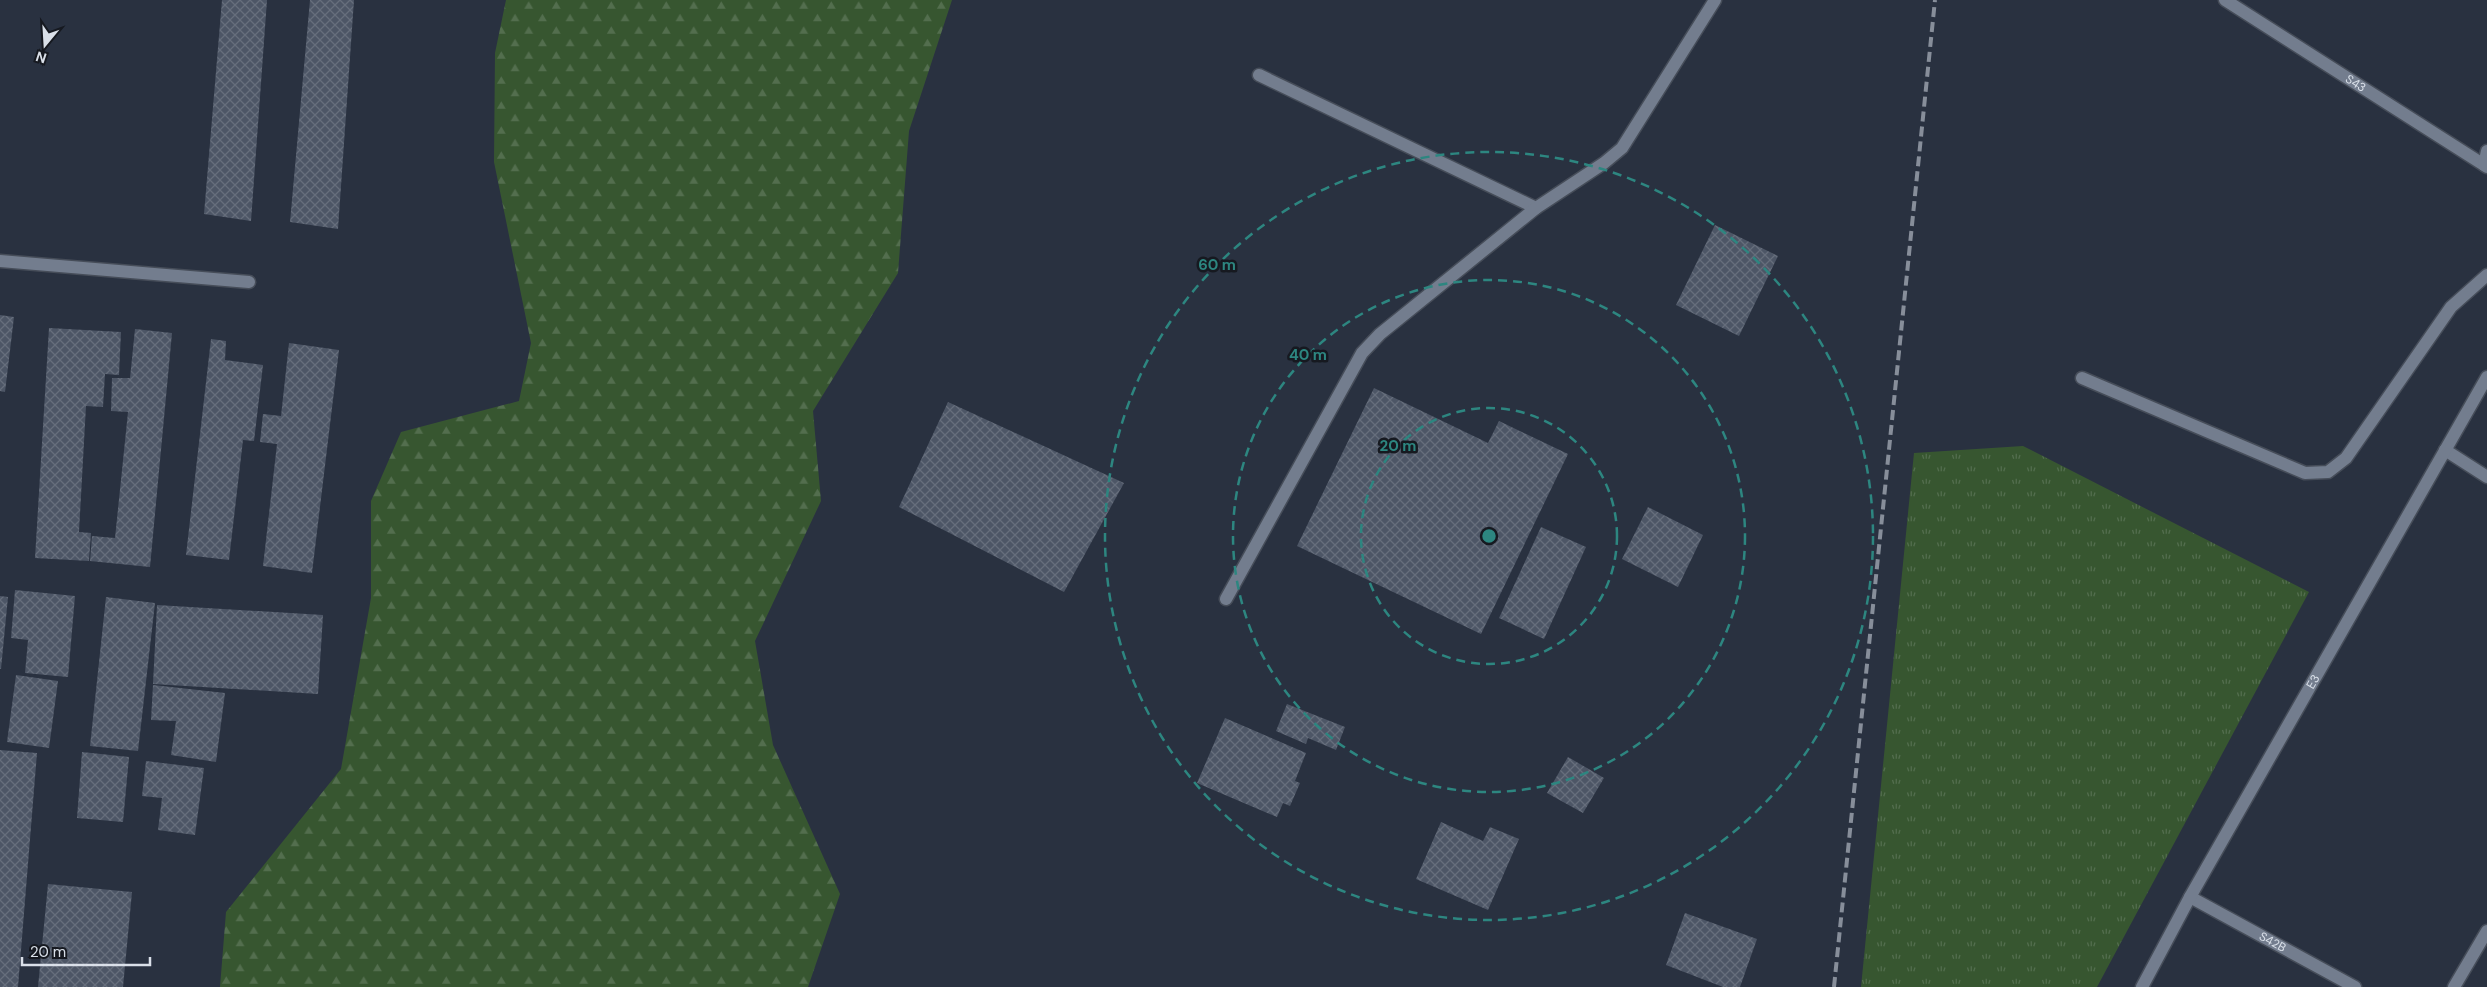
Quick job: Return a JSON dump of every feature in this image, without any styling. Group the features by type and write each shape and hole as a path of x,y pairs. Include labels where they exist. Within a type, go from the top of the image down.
{"street":[{"path":"1226,599 1362,353 1380,334 1536,208 1604,163 1622,148 1715,0"},
{"name":"S43","path":"2225,0 2486,166"},
{"path":"1259,75 1536,208"},
{"path":"2486,166 2487,151"},
{"path":"0,261 249,282"},
{"path":"2082,378 2305,474 2328,472 2346,458 2451,307 2487,275"},
{"name":"E3","path":"2142,987 2190,897 2487,377"},
{"path":"2445,450 2487,476"},
{"name":"S42B","path":"2190,897 2354,987"},
{"path":"2454,987 2487,931"}],"green space":[{"path":"506,0 952,0 909,131 898,273 813,411 821,501 755,641 773,745 840,894 808,987 220,987 226,912 341,769 371,598 371,501 401,432 519,401 531,343 494,162 495,53"},
{"path":"2023,446 2309,592 2097,987 1861,987 1914,453"}],"building":[{"path":"222,0 267,0 251,221 204,214"},
{"path":"310,0 354,0 338,229 290,222"},
{"path":"1715,225 1778,256 1739,336 1676,305"},
{"path":"0,315 14,317 5,392 0,391"},
{"path":"49,328 121,332 119,375 105,374 103,407 86,406 79,532 91,533 89,561 35,558"},
{"path":"135,329 172,333 150,567 90,561 92,536 115,538 128,412 111,411 112,378 130,378"},
{"path":"211,339 226,341 225,360 263,365 254,441 243,440 229,560 186,555"},
{"path":"289,343 339,350 312,573 263,566 277,444 260,442 263,414 281,416"},
{"path":"1374,388 1488,443 1499,421 1568,454 1481,634 1297,546"},
{"path":"948,402 1124,483 1064,592 899,507"},
{"path":"1648,507 1703,535 1678,587 1622,559"},
{"path":"1541,527 1586,547 1544,639 1499,618"},
{"path":"15,590 75,596 68,677 25,673 28,640 11,638"},
{"path":"0,596 8,597 1,669 0,669"},
{"path":"106,597 155,603 138,751 90,746"},
{"path":"157,605 323,615 318,694 153,684"},
{"path":"16,675 58,681 49,748 7,742"},
{"path":"153,685 225,693 216,762 171,755 176,721 151,720"},
{"path":"1287,704 1345,727 1336,750 1308,738 1306,744 1276,731"},
{"path":"1225,718 1306,753 1295,781 1300,783 1290,806 1283,803 1277,817 1197,783"},
{"path":"0,750 37,753 18,987 0,987"},
{"path":"82,752 129,757 123,822 77,818"},
{"path":"1568,757 1604,778 1583,813 1547,793"},
{"path":"146,761 204,768 195,835 158,830 162,798 142,796"},
{"path":"1441,822 1483,841 1490,827 1519,839 1488,910 1416,879"},
{"path":"48,884 132,892 123,987 38,987"},
{"path":"1685,913 1757,939 1740,987 1723,987 1666,965"}],"railway":[{"path":"1834,987 1935,0"}]}
